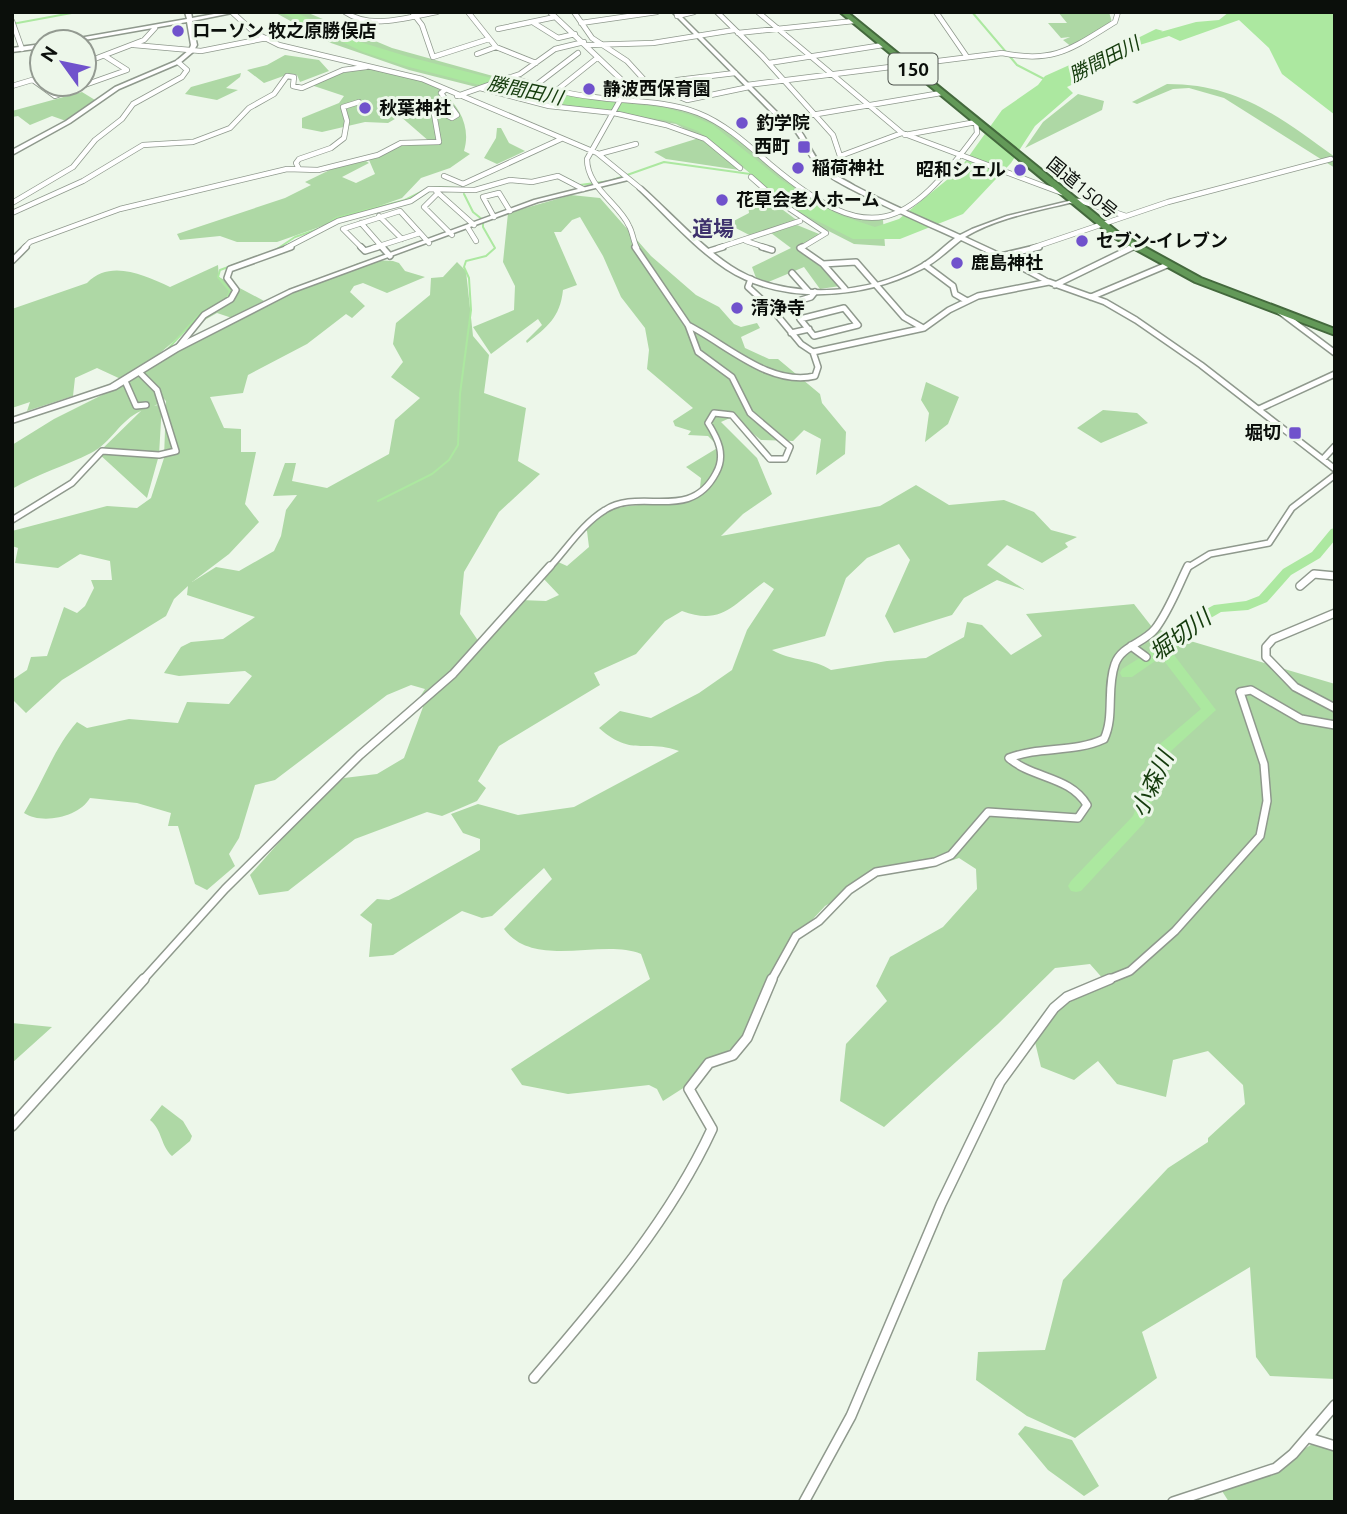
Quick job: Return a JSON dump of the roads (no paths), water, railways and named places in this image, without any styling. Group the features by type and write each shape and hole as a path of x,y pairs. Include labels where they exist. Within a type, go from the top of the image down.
{"highway":[{"name":"国道150号","path":"843,12 1101,225 1167,265 1335,332"}],"street":[{"path":"12,153 68,122 117,88 178,62 194,45 188,12"},
{"path":"345,12 352,18 367,22 437,12"},
{"path":"468,12 496,47 536,63"},
{"path":"550,12 586,43 628,88 670,93 687,100 782,80 831,76 908,64 1004,53 1026,58 1065,53 1115,22 1118,12"},
{"path":"574,12 592,38 627,61 649,84"},
{"path":"581,23 657,12"},
{"path":"676,14 694,12"},
{"path":"717,12 769,63 833,135 840,156 838,174 835,177"},
{"path":"758,12 867,107 904,134 1062,193"},
{"path":"936,12 967,57"},
{"path":"98,36 232,13 255,33 279,45 422,79 599,154 732,269 778,288 812,291 845,289 873,283 925,265 958,237 1026,212 1071,201 1081,201 1126,216"},
{"path":"414,14 433,57 489,39"},
{"path":"676,14 780,118 867,107 941,93"},
{"path":"498,29 555,17"},
{"path":"12,21 22,49"},
{"path":"457,96 509,78 559,48 586,43 653,43 736,31 853,21"},
{"path":"367,22 374,37"},
{"path":"533,23 558,38 575,34"},
{"path":"98,58 144,40 155,27"},
{"path":"134,45 191,51 220,49 268,38"},
{"path":"769,63 883,45"},
{"path":"477,54 496,47"},
{"path":"12,50 28,48"},
{"path":"559,48 599,57"},
{"path":"536,85 578,53"},
{"path":"98,79 127,70 105,56"},
{"path":"557,90 599,57"},
{"path":"12,203 73,167 103,132 122,119 133,104 182,77 187,70 178,62"},
{"path":"12,213 83,181 144,145 193,142 230,128 249,108 274,94 287,76 294,77 293,86 302,88 342,70 374,67"},
{"path":"12,1126 225,889 360,755 453,674 586,527 607,509 681,501 708,486 723,453 720,441 708,423 709,417 714,413 726,412 740,422 770,458 785,459 789,456 790,447 786,442 750,413 739,386 732,377 698,352 688,325 635,246 629,225 596,185 587,166 592,151 628,88 735,73"},
{"path":"509,78 579,95 678,106 726,127 797,186 829,205 876,218 902,212 934,186 962,156 977,133 979,124 904,134 840,156"},
{"path":"480,88 549,106 614,113 666,125 705,139 740,168"},
{"path":"12,261 30,242 120,209 287,169 318,170 378,155 401,144 439,142 433,108 452,118 457,115 440,93 445,90"},
{"path":"299,169 296,161 346,138 349,128 342,107 359,102"},
{"path":"788,119 816,163 835,177 935,228 1001,256 1052,284 1091,297 1136,320 1259,409 1335,469"},
{"path":"444,176 463,184 561,139"},
{"path":"599,154 636,144"},
{"path":"1001,256 1054,243 1168,202 1331,159"},
{"path":"179,346 204,315 230,299 236,290 227,278 230,270 290,247 338,220 411,201 432,189 475,190 510,180 532,182 558,176 583,189"},
{"path":"12,421 125,381 179,346 279,296 510,211 624,177"},
{"path":"751,177 776,200 826,233 800,248 823,264 845,289"},
{"path":"432,189 477,224"},
{"path":"438,193 432,195 424,207 452,234"},
{"path":"494,217 483,197 499,193 510,211"},
{"path":"420,233 362,251 343,229 400,211 420,233 429,243"},
{"path":"379,216 402,239"},
{"path":"710,251 800,221"},
{"path":"361,223 390,256"},
{"path":"476,242 477,224"},
{"path":"745,241 772,250"},
{"path":"813,352 867,338 924,328 967,301 985,294 996,295 1052,284 1134,246"},
{"path":"823,264 856,262 904,317 924,328"},
{"path":"925,265 953,286 956,294 967,301"},
{"path":"1091,297 1109,286 1167,265"},
{"path":"792,274 812,291"},
{"path":"858,276 867,274"},
{"path":"688,325 706,332 734,352 795,380 815,376 818,367 813,352 791,333 772,309 748,287 751,279"},
{"path":"772,309 811,297 812,291"},
{"path":"844,308 858,325 814,336 809,329 800,319 844,308"},
{"path":"1279,311 1335,353"},
{"path":"791,333 809,329"},
{"path":"12,520 72,483 102,451 159,455 176,451 177,447 157,390 139,372"},
{"path":"1259,409 1335,374"},
{"path":"125,381 135,406 146,405"},
{"path":"1323,459 1328,450 1335,446"},
{"path":"534,1378 618,1281 698,1159 712,1129 689,1089 709,1063 733,1055 747,1038 779,962 796,936 819,921 849,890 876,872 934,862 951,855 988,812 1078,818 1084,813 1087,805 1077,789 1031,772 1009,758 1024,753 1083,747 1104,739 1109,728 1113,668 1131,646 1154,630 1194,559 1273,540 1294,506 1335,475"},
{"path":"1300,586 1305,576 1311,573 1335,576"},
{"path":"1335,613 1328,619 1289,630 1270,640 1265,649 1266,659 1300,691 1335,708"},
{"path":"1131,646 1146,657"},
{"path":"804,1502 851,1416 941,1203 1000,1082 1054,1009 1067,997 1116,978 1140,962 1175,931 1260,836 1267,818 1263,748 1240,692 1251,690 1280,710 1307,722 1335,725"},
{"path":"1173,1502 1275,1468 1309,1438 1311,1431 1335,1405"},
{"path":"1309,1438 1335,1446"}],"water":[{"path":"280,12 295,12 357,41 409,57 531,88 572,97 666,108 690,115 713,125 780,179 815,202 839,215 875,227 899,219 959,170 1002,110 1038,85 1045,76 1114,45 1196,22 1219,20 1229,12 1335,12 1335,115 1282,74 1269,48 1239,20 1180,41 1169,36 1097,58 1071,78 1080,81 1067,87 1073,93 1035,126 1011,163 963,214 900,239 853,239 778,201 736,159 698,131 671,121 542,101 405,66 363,52"}],"waterway":[{"path":"12,24 77,12"},
{"path":"972,12 1017,65 1046,80"},
{"name":"勝間田川","path":"1075,71 1159,31"},
{"path":"641,100 652,91 650,85"},
{"path":"580,185 610,181 664,162 750,174"},
{"path":"558,175 574,182"},
{"path":"327,224 336,218 405,200 431,187 463,188"},
{"path":"378,501 432,474 449,460 458,445 460,394 471,310 469,278 464,267 466,261 486,256 495,248 483,227 483,220 473,212 464,194"},
{"path":"274,251 295,237 321,228"},
{"path":"165,352 202,312 227,298 230,291 218,277 220,270 261,255"},
{"name":"堀切川","path":"1127,673 1186,635 1204,616 1218,608 1248,605 1263,599 1287,572 1316,555 1335,532"},
{"name":"小森川","path":"1076,886 1139,819 1165,748 1209,710 1163,650"}],"place":[{"name":"ローソン 牧之原勝俣店","path":"178,31"},
{"name":"静波西保育園","path":"589,89"},
{"name":"秋葉神社","path":"365,108"},
{"name":"釣学院","path":"742,123"},
{"name":"西町","path":"804,147"},
{"name":"稲荷神社","path":"798,168"},
{"name":"昭和シェル","path":"1020,170"},
{"name":"花草会老人ホーム","path":"722,200"},
{"name":"セブン-イレブン","path":"1082,241"},
{"name":"鹿島神社","path":"957,263"},
{"name":"清浄寺","path":"737,308"},
{"name":"堀切","path":"1295,433"}],"district":[{"name":"道場","path":"713,229"}]}
